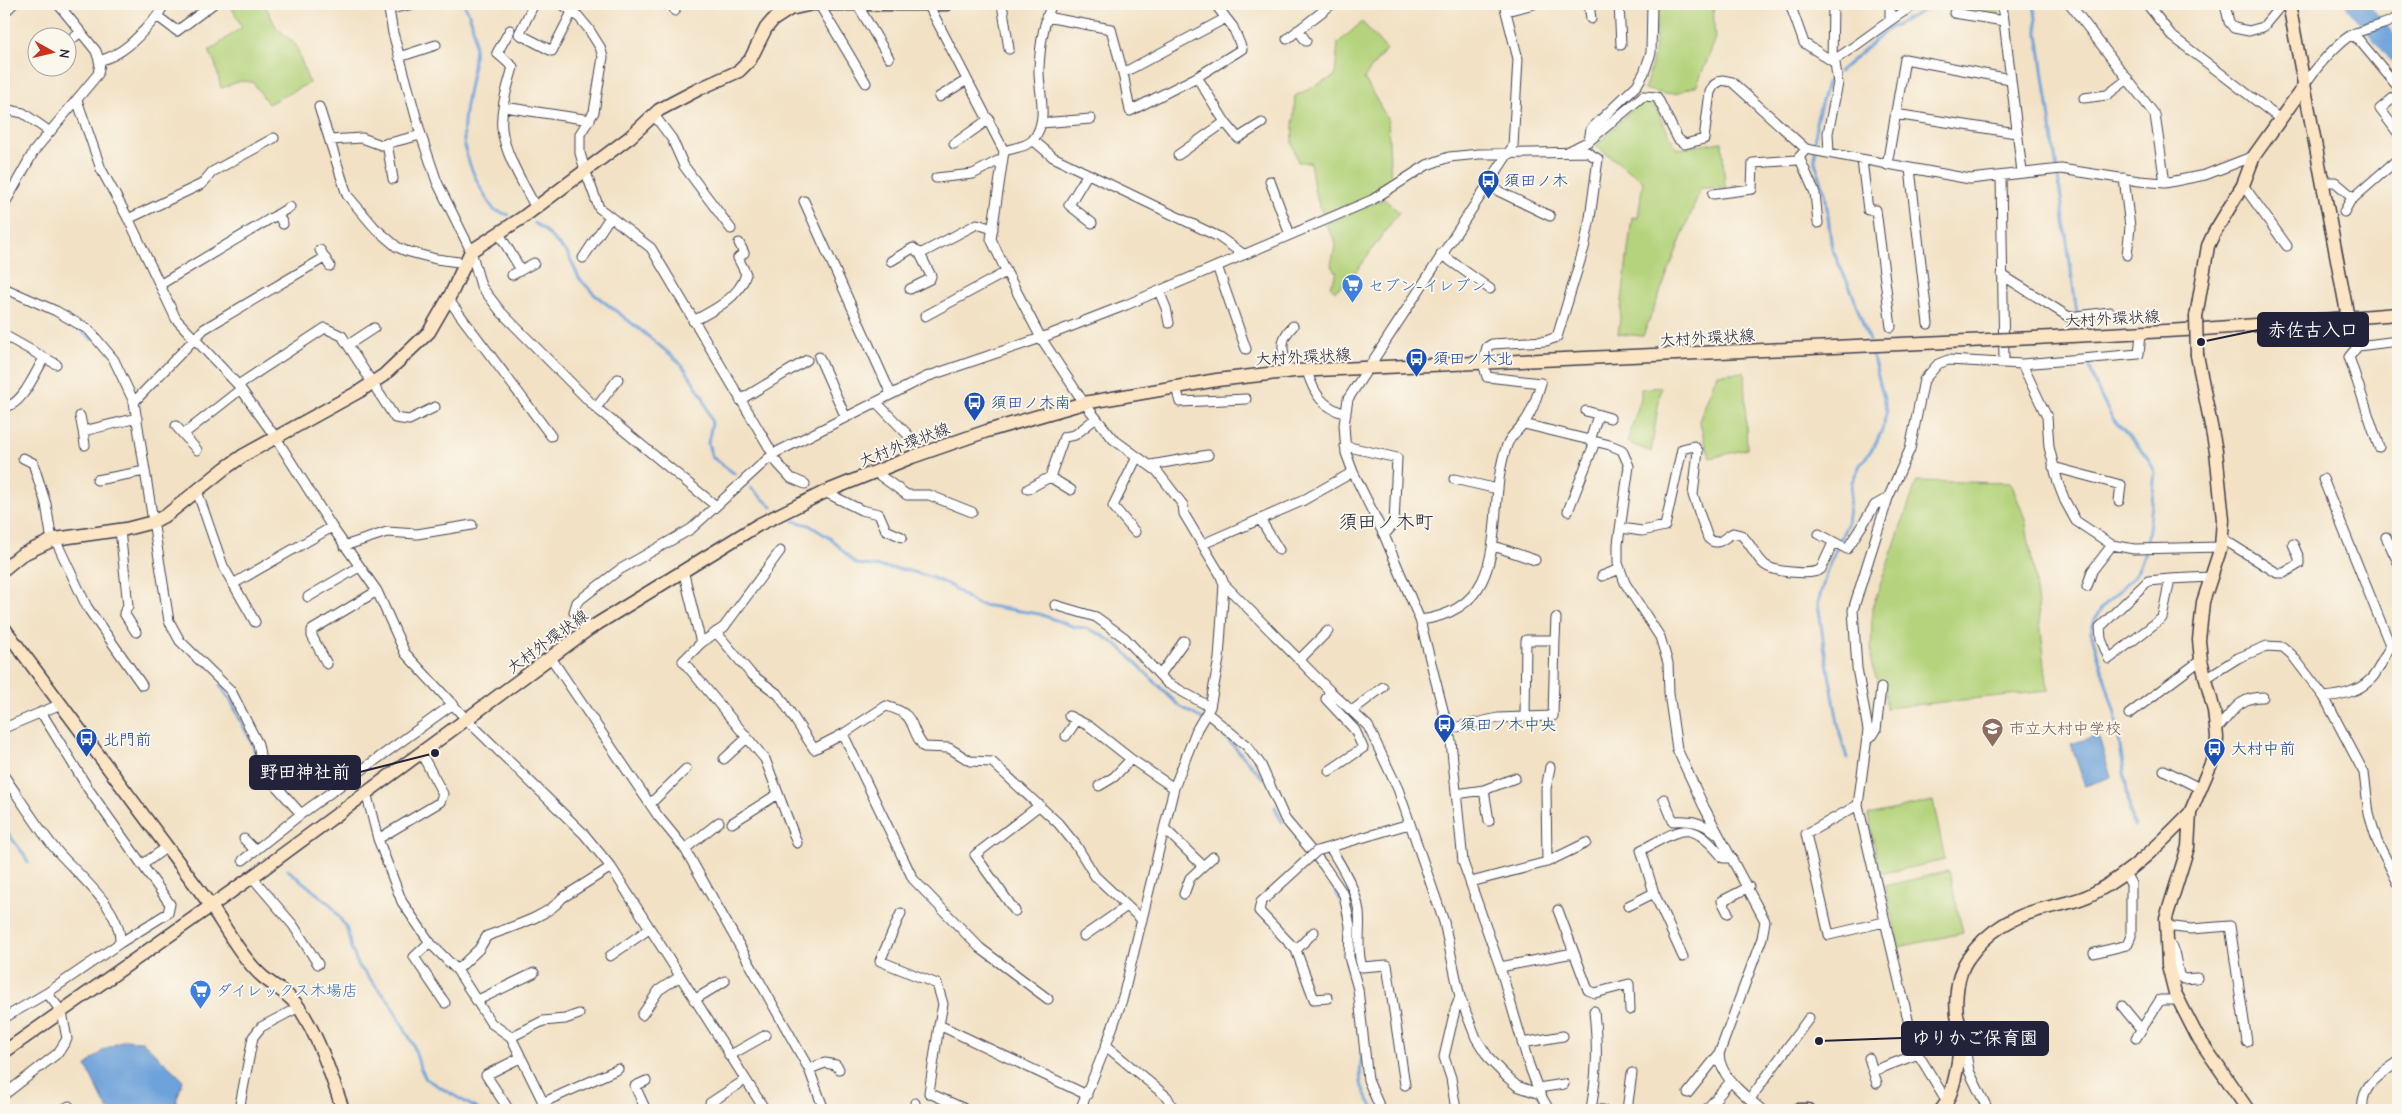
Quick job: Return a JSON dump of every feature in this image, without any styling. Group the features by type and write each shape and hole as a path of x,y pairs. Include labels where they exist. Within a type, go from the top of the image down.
{"street":[{"path":"4,13 13,4"},
{"path":"4,205 34,151 98,74 99,61 96,51 58,4"},
{"path":"157,16 177,31 213,4"},
{"path":"413,4 388,6 399,56 421,135 437,182 481,286 501,312 596,408 716,506"},
{"path":"534,4 519,34 552,51 567,7 588,28 600,47 603,57 594,112 580,134 580,152 599,208 651,248 772,455 791,478 804,484"},
{"path":"4,569 21,555 54,540 120,530 153,522 168,514 224,469 372,383 404,357 429,332 469,257 498,232 536,208 630,137 654,115 678,99 739,72 750,60 766,28 788,6 819,4 947,4"},
{"path":"819,4 866,83"},
{"path":"857,4 889,58"},
{"path":"921,4 989,119 1003,154 992,239 1006,272 1041,338 1084,404 1112,439 1151,465 1183,505 1184,514 1203,544 1224,584 1330,691 1353,710 1368,726 1398,789 1444,922 1460,997 1476,1038 1490,1060 1517,1086 1539,1091 1564,1084"},
{"path":"1002,4 1009,49"},
{"path":"936,178 973,174 1003,154 1028,144 1033,140 1041,123 1042,107 1038,71 1040,44 1046,17 1052,4"},
{"path":"1046,17 1111,30 1123,73 1130,111 1197,77 1242,49 1233,27 1216,4"},
{"path":"1287,39 1332,4"},
{"path":"1534,4 1505,7 1518,59 1513,146 1348,399 1344,425 1346,446 1353,472 1384,535 1420,620 1448,729 1463,862 1500,967 1522,1043 1539,1091 1549,1110"},
{"path":"1590,4 1591,19"},
{"path":"1619,4 1622,45"},
{"path":"1589,141 1591,129 1637,85 1644,73 1651,52 1652,4"},
{"path":"1790,4 1804,44 1834,62"},
{"path":"1713,194 1752,189 1753,163 1797,160 1799,157 1817,151 1828,133 1838,83 1834,62 1833,4"},
{"path":"1890,4 1890,18"},
{"path":"1834,62 1890,18 1916,4"},
{"path":"2002,4 2022,172"},
{"path":"2070,4 2155,115 2165,183"},
{"path":"2147,4 2172,36 2280,119"},
{"path":"2225,4 2229,22 2234,28 2249,31 2263,27 2282,4"},
{"path":"2289,4 2348,318"},
{"path":"99,61 114,57 128,48 157,16 164,5"},
{"path":"1954,13 2004,21"},
{"path":"2248,1110 2197,1036 2178,1000 2168,965 2166,926 2170,898 2188,846 2190,813 2199,788 2216,752 2217,729 2202,660 2200,621 2203,602 2222,543 2224,520 2216,450 2197,355 2196,317 2208,246 2243,185 2254,156 2315,68 2353,34 2389,24 2398,17"},
{"path":"1123,73 1226,18"},
{"path":"510,30 497,53 513,67 504,107 502,129 514,166 536,208"},
{"path":"1298,30 1306,41"},
{"path":"2353,34 2398,87"},
{"path":"399,56 436,45"},
{"path":"1887,165 1905,59 2010,79"},
{"path":"1197,77 1225,122 1238,138 1262,123"},
{"path":"2084,98 2107,95 2128,79"},
{"path":"939,97 967,80"},
{"path":"1564,153 1589,141 1637,99 1650,95 1657,97 1678,139 1684,144 1704,139 1710,92 1714,85 1722,80 1732,82 1817,151 1970,179 2032,170 2061,169 2165,183 2205,175 2254,156"},
{"path":"2398,94 2380,108 2398,133"},
{"path":"77,100 101,169 161,284 176,319 196,338 240,387 276,438 344,546 377,591 405,653 467,720 584,834 611,867 729,1056 766,1110"},
{"path":"319,107 347,195 381,234 406,251 436,259 469,257"},
{"path":"504,107 590,120"},
{"path":"4,109 23,113 50,132"},
{"path":"1895,114 2016,133"},
{"path":"654,115 672,139 684,166 731,229"},
{"path":"954,144 989,119"},
{"path":"1041,123 1091,119"},
{"path":"1178,155 1225,122"},
{"path":"330,140 362,138 381,144 421,135"},
{"path":"128,219 202,184 212,172 227,166 274,138"},
{"path":"1033,140 1053,157 1219,237 1243,254"},
{"path":"387,143 393,179"},
{"path":"589,629 574,612 577,602 619,570 691,529 772,455 926,377 1041,338 1159,291 1372,200 1427,165 1449,157 1479,154 1507,155 1587,152 1598,159 1584,248 1557,337 1546,341 1492,344 1487,348 1483,363 1488,378 1541,383 1524,424 1514,433 1507,444 1498,489 1494,546 1482,580 1475,592 1460,608 1436,618 1420,620"},
{"path":"1799,157 1813,187 1818,223"},
{"path":"2344,212 2354,198 2398,159"},
{"path":"1862,160 1868,210 1876,210 1891,327"},
{"path":"1910,169 1928,324"},
{"path":"1088,175 1069,205 1092,223"},
{"path":"2001,176 2004,361"},
{"path":"2124,178 2130,227 2127,254"},
{"path":"1270,181 1290,235"},
{"path":"2322,182 2335,182 2354,198"},
{"path":"2243,185 2287,246"},
{"path":"1488,186 1550,216"},
{"path":"804,201 891,394"},
{"path":"161,284 290,207"},
{"path":"278,214 283,224"},
{"path":"583,258 610,217"},
{"path":"920,254 977,224 993,229"},
{"path":"498,232 521,270"},
{"path":"693,321 718,309 744,283 746,274 738,258 744,253 739,243"},
{"path":"891,261 913,248 920,254 931,276 930,279 910,289"},
{"path":"134,402 204,328 322,254 330,266"},
{"path":"1441,254 1490,289"},
{"path":"512,275 534,263"},
{"path":"1217,266 1246,349"},
{"path":"925,316 1006,272"},
{"path":"2002,275 2069,317 2110,312"},
{"path":"4,288 56,311 89,330 114,360 134,402 169,621 174,634 231,691 258,744 263,771 301,814"},
{"path":"1159,291 1166,308 1169,323"},
{"path":"448,299 551,436"},
{"name":"大村外環状線","path":"62,1012 252,877 589,629 758,525 825,492 987,431 1084,404 1176,387 1287,372 2141,333 2398,314"},
{"path":"1287,372 1282,345 1284,335 1292,326"},
{"path":"184,434 240,387 325,328 342,336 395,418 409,420 435,407"},
{"path":"348,345 374,328"},
{"path":"1945,1107 1918,1054 1884,922 1858,805 1868,730 1857,668 1853,610 1888,498 1910,449 1924,380 1930,370 1948,360 2004,361 2022,364 2138,354 2141,333"},
{"path":"4,335 56,364"},
{"path":"2379,447 2349,357 2358,346 2398,341"},
{"path":"4,406 8,407 18,401 43,357"},
{"path":"818,357 846,418"},
{"path":"740,400 807,360"},
{"path":"2022,364 2046,416 2053,466 2064,501 2076,520 2112,545 2134,549 2222,543 2277,573 2284,573 2299,564 2300,558 2293,544"},
{"path":"1307,371 1312,388 1322,402 1334,411 1346,414"},
{"path":"596,408 618,379"},
{"path":"1176,387 1180,402 1246,399"},
{"path":"876,402 913,440"},
{"path":"1586,411 1610,418"},
{"path":"1568,511 1592,441 1598,415"},
{"path":"80,416 85,445"},
{"path":"83,431 137,418"},
{"path":"1028,489 1050,477 1064,437 1075,435 1096,418"},
{"path":"1524,424 1610,444 1622,450 1629,466 1618,544 1620,568 1626,583 1660,637 1668,663 1677,748 1719,834 1765,921 1762,938 1719,1054 1688,1093"},
{"path":"176,426 197,450"},
{"path":"1346,446 1397,458 1394,524 1384,535"},
{"path":"1621,528 1642,531 1665,526 1682,448 1694,446 1698,450 1693,495 1708,538 1711,541 1719,542 1733,533 1741,535 1761,561 1770,568 1808,574 1821,569 1834,544"},
{"path":"1151,465 1208,455"},
{"path":"1134,532 1113,506 1137,457"},
{"path":"23,458 34,463 54,540 88,607 142,685"},
{"path":"2053,466 2121,485 2119,500"},
{"path":"98,480 145,472"},
{"path":"875,472 907,495 929,495 972,512"},
{"path":"1203,544 1302,501 1353,472"},
{"path":"1050,477 1071,490"},
{"path":"1454,478 1498,489"},
{"path":"2323,479 2390,645"},
{"path":"197,491 223,566 255,622"},
{"path":"825,492 861,510 879,514 886,530 902,537"},
{"path":"1819,534 1834,544 1847,549 1875,506 1888,498"},
{"path":"1260,519 1279,550"},
{"path":"344,546 387,532 417,534 472,525"},
{"path":"233,584 332,527"},
{"path":"120,530 128,606 124,613 136,632"},
{"path":"2386,537 2398,562"},
{"path":"2087,587 2092,571 2112,545"},
{"path":"1494,546 1535,560"},
{"path":"780,551 724,627 701,643 684,661 765,759 797,843"},
{"path":"308,597 359,567"},
{"path":"1602,576 1620,568"},
{"path":"683,570 701,643"},
{"path":"2170,579 2162,618 2109,659 2101,639 2100,627 2148,581 2170,579 2211,577"},
{"path":"1080,1110 1106,1046 1123,997 1174,788 1197,729 1208,712 1219,660 1224,584"},
{"path":"327,664 312,636 312,630 377,591"},
{"path":"1055,605 1096,617 1125,638 1168,683 1208,712 1246,746 1261,764 1285,819 1329,872 1344,895 1350,926 1350,957 1358,990 1368,1080 1381,1110"},
{"path":"1448,729 1498,718 1553,716 1556,618"},
{"path":"4,628 211,906 235,943 262,977 275,984 299,1008 321,1046 343,1110"},
{"path":"1300,659 1328,631"},
{"path":"716,632 751,674 779,695 814,749 843,734 886,706 905,713 913,723 923,752 949,748 970,761 992,762 1058,823 1076,845 1095,876 1142,920"},
{"path":"2324,697 2346,695 2371,679 2390,645 2398,636"},
{"path":"1160,675 1184,640"},
{"path":"1525,716 1526,640 1555,640"},
{"path":"2206,678 2238,658 2267,646 2284,648 2292,655 2324,697 2364,773 2369,814 2377,841 2398,882"},
{"path":"551,658 650,804 685,849 809,1069 824,1110"},
{"path":"2130,714 2202,660"},
{"path":"1353,710 1383,687"},
{"path":"1867,738 1873,735 1876,730 1881,688"},
{"path":"1330,691 1326,699 1355,730 1363,748 1330,771"},
{"path":"2217,729 2239,704 2253,697 2264,697"},
{"path":"4,728 61,704"},
{"path":"243,860 301,814 453,704"},
{"path":"4,1018 47,993 168,913 170,904 89,790 41,712"},
{"path":"1066,736 1073,718 1089,726 1131,759 1174,788"},
{"path":"843,734 913,879 980,948 1048,999"},
{"path":"724,759 747,738"},
{"path":"378,839 440,802 443,794 421,753"},
{"path":"1099,786 1114,777 1131,759"},
{"path":"1547,862 1546,789 1550,767"},
{"path":"650,804 686,769"},
{"path":"2164,770 2199,788"},
{"path":"4,776 53,846 102,897 121,934 120,943"},
{"path":"1456,794 1484,790 1515,778"},
{"path":"1484,790 1489,821"},
{"path":"366,792 378,839 402,902 430,942 457,970 492,1023 511,1037 545,1106 618,1068"},
{"path":"732,823 778,794"},
{"path":"1664,799 1674,821 1690,820 1704,824 1719,834"},
{"path":"1858,805 1806,834 1828,936 1884,922"},
{"path":"1015,911 975,855 1040,806"},
{"path":"1988,1110 1970,1071 1965,1042 1957,1015 1960,975 1966,962 1985,937 2000,925 2026,912 2080,900 2125,873 2158,846 2190,813"},
{"path":"685,849 720,822"},
{"path":"1328,998 1314,999 1296,950 1259,912 1261,902 1317,851 1409,824"},
{"path":"1164,828 1203,866"},
{"path":"1683,957 1654,893 1641,850 1672,834 1685,830 1700,834 1723,858 1732,858"},
{"path":"244,839 255,850"},
{"path":"1471,882 1547,862 1586,843"},
{"path":"142,865 167,847"},
{"path":"1330,847 1352,888 1359,912 1358,955 1362,967 1387,965 1405,1085"},
{"path":"1184,894 1190,878 1213,857"},
{"path":"457,970 479,949 487,936 519,924 556,906 562,898 611,867"},
{"path":"2094,953 2126,945 2131,936 2131,884 2125,873"},
{"path":"252,877 294,926 318,964"},
{"path":"1728,912 1722,901 1748,888"},
{"path":"1628,906 1654,893"},
{"path":"1084,936 1127,906"},
{"path":"1558,910 1588,990 1595,993 1629,984 1630,1010"},
{"path":"901,913 880,961 937,984 942,1004 929,1093 957,1108"},
{"path":"2166,926 2191,929 2230,926 2247,1042"},
{"path":"610,956 649,929"},
{"path":"1296,950 1314,932"},
{"path":"430,942 414,957 445,1003"},
{"path":"2167,943 2173,947 2179,976 2183,979 2197,978"},
{"path":"1500,967 1573,953"},
{"path":"478,1000 534,973"},
{"path":"642,1015 659,990 679,977"},
{"path":"694,1000 724,981"},
{"path":"4,1095 58,1053 67,1040 62,1012 47,993"},
{"path":"1456,1110 1451,1078 1444,1057 1460,997"},
{"path":"2122,1006 2138,1034 2160,1000 2178,1000"},
{"path":"239,1110 253,1037 261,1027 299,1008"},
{"path":"1594,1011 1598,1049 1597,1078 1591,1110 1603,1110"},
{"path":"4,1052 62,1012"},
{"path":"511,1037 543,1021 565,1019 579,1014"},
{"path":"1750,1099 1809,1018"},
{"path":"940,1024 1087,1095"},
{"path":"1945,1107 1955,1076 1960,1030"},
{"path":"729,1056 766,1035"},
{"path":"1522,1043 1563,1036"},
{"path":"1106,1046 1168,1097 1174,1110"},
{"path":"1719,1054 1720,1064 1731,1081 1762,1110"},
{"path":"1873,1071 1918,1054"},
{"path":"509,1110 486,1075 520,1058"},
{"path":"1869,1058 1877,1083"},
{"path":"2363,1110 2362,1100 2367,1087 2398,1062"},
{"path":"809,1069 825,1063 836,1065 839,1069"},
{"path":"1627,1110 1632,1073"},
{"path":"710,1103 746,1080"},
{"path":"646,1081 633,1082 646,1110"},
{"path":"1706,1110 1731,1081"},
{"path":"1797,1110 1808,1110"}],"green space":[{"path":"230,4 261,4 266,7 276,27 296,45 309,83 268,104 253,82 241,81 221,88 215,63 209,51 242,27"},
{"path":"1655,4 1713,4 1715,41 1697,85 1678,93 1664,94 1644,89 1655,47"},
{"path":"1957,4 1998,4 1999,16 1948,8"},
{"path":"1362,22 1386,49 1364,78 1388,120 1391,184 1370,197 1323,214 1315,194 1310,162 1298,162 1292,143 1295,96 1335,76 1338,43"},
{"path":"1639,102 1652,102 1677,149 1722,142 1725,188 1701,188 1643,336 1618,334 1632,217 1638,218 1643,181 1596,146"},
{"path":"1384,199 1399,212 1352,277 1335,291 1330,286 1337,273 1331,265 1336,242 1325,224"},
{"path":"1744,372 1747,449 1710,458 1699,421 1717,374"},
{"path":"1661,387 1651,452 1627,442 1641,398 1641,389"},
{"path":"1917,481 2011,483 2025,519 2034,572 2048,691 1886,708 1885,687 1879,686 1871,663 1872,608"},
{"path":"1933,801 1945,860 1880,874 1868,815"},
{"path":"1949,871 1963,933 1899,947 1885,886"}],"water":[{"path":"2098,735 2111,777 2085,786 2071,744"},
{"path":"124,1040 142,1041 183,1080 175,1105 168,1110 155,1107 154,1110 108,1110 86,1066 103,1050"}],"waterway":[{"path":"464,4 471,20 474,37 474,54 464,123 465,148 475,177 489,203 494,210 509,215"},
{"path":"1839,72 1888,29 1936,4"},
{"path":"2034,4 2077,314"},
{"path":"2356,4 2398,54"},
{"path":"1834,76 1827,83 1816,122 1815,162 1825,192 1832,249 1852,292 1869,341"},
{"path":"534,223 542,228 568,254 579,278 594,294 678,361 687,372 703,397 712,423 708,443 712,457 735,474"},
{"path":"78,328 93,340"},
{"path":"1847,758 1840,734 1818,603 1827,570 1847,524 1852,482 1860,465 1875,445 1882,430 1887,410 1871,350"},
{"path":"2089,362 2102,400 2110,414 2142,451 2155,472 2148,538 2141,562 2131,579 2104,605 2094,621 2091,632 2115,714 2134,827"},
{"path":"751,488 772,507"},
{"path":"794,521 809,525 831,539 856,564 906,570 949,585 976,604 1039,614 1100,634 1120,647 1178,705 1217,728 1263,778"},
{"path":"220,685 231,701 253,745 259,774 293,813"},
{"path":"1275,807 1282,822"},
{"path":"4,828 28,863"},
{"path":"288,870 331,905 347,929 351,948 358,965 389,1001 413,1044 426,1079 479,1110"},
{"path":"1332,885 1341,901"},
{"path":"1346,962 1354,996 1359,1034"},
{"path":"1362,1055 1361,1084 1374,1110"}],"place":[{"name":"須田ノ木","path":"1488,199"},
{"name":"セブン-イレブン","path":"1352,304"},
{"name":"赤佐古入口","path":"2201,342"},
{"name":"須田ノ木北","path":"1417,377"},
{"name":"須田ノ木南","path":"975,421"},
{"name":"須田ノ木中央","path":"1444,743"},
{"name":"市立大村中学校","path":"1993,747"},
{"name":"野田神社前","path":"435,753"},
{"name":"北門前","path":"87,758"},
{"name":"大村中前","path":"2215,767"},
{"name":"ダイレックス木場店","path":"200,1009"},
{"name":"ゆりかご保育園","path":"1819,1041"}],"district":[{"name":"須田ノ木町","path":"1386,521"}]}
